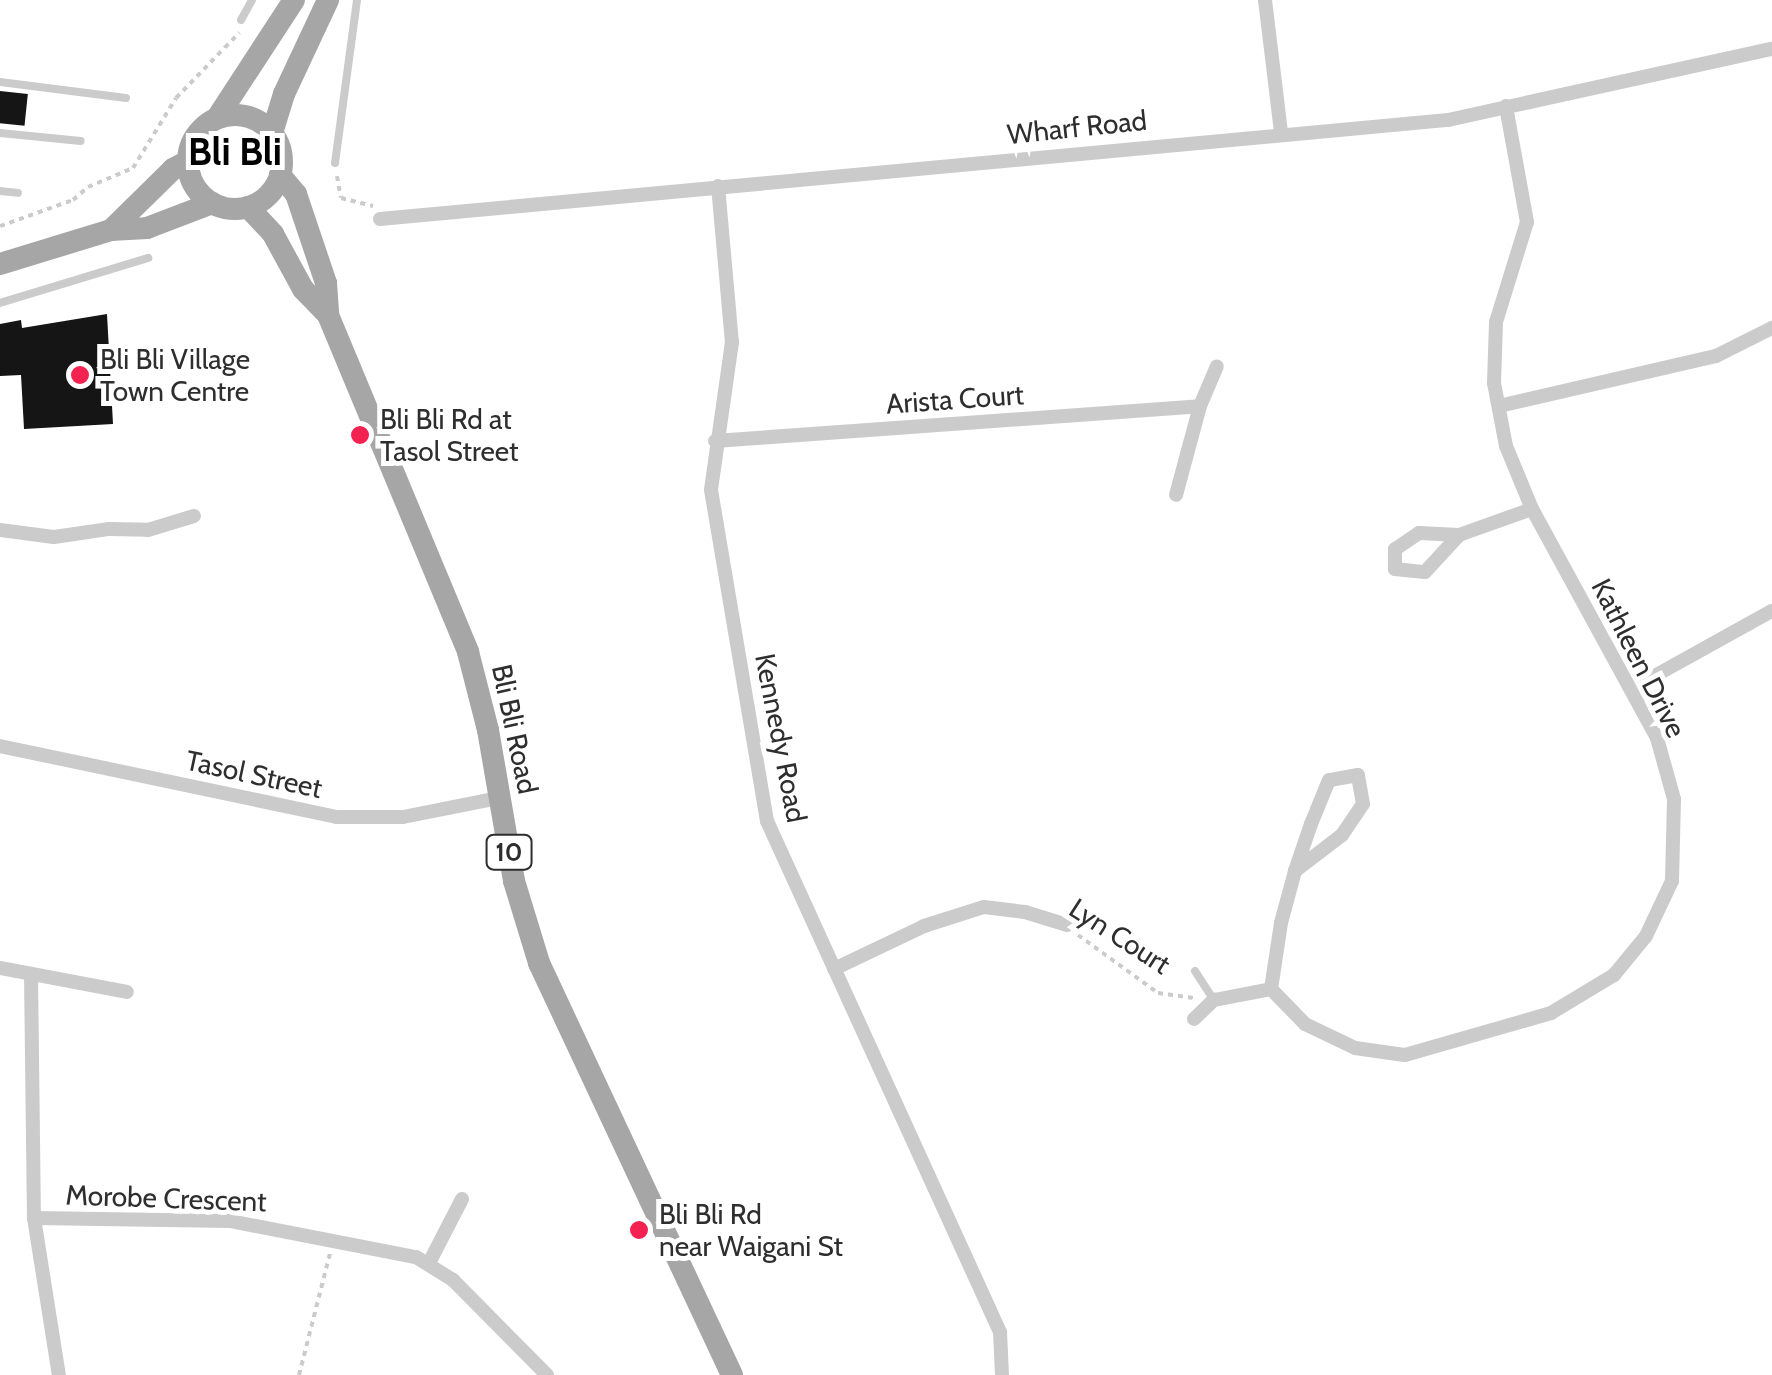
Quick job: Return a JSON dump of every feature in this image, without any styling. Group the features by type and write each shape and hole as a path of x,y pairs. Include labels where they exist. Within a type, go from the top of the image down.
{"main road":[{"path":"218,118 247,116 272,133 282,160 280,175 262,200 248,207 223,208 212,202 194,185 188,162 196,136 218,118 294,0"},
{"path":"272,133 284,94 328,0"},
{"path":"111,230 174,168 188,162"},
{"name":"Bli Bli Road","path":"280,175 296,194 326,283 328,315 455,616 478,686 514,881 540,963 732,1375"},
{"path":"0,264 111,230 147,228 212,202"},
{"name":"Bli Bli Road","path":"248,207 273,234 303,289 328,315"}],"street":[{"path":"1266,0 1281,132"},
{"name":"Wharf Road","path":"380,219 1281,132 1448,120 1772,49"},
{"name":"Kathleen Drive","path":"1271,988 1304,1024 1355,1048 1405,1054 1552,1013 1614,975 1646,936 1672,881 1674,799 1656,738 1532,509 1506,446 1494,383 1496,322 1526,222 1506,106"},
{"name":"Kennedy Road","path":"718,186 732,342 714,441 711,490 767,821 1000,1332 1002,1375"},
{"path":"1498,406 1716,356 1772,328"},
{"path":"1176,495 1200,406 1217,366"},
{"name":"Arista Court","path":"714,441 1200,406"},
{"path":"1459,535 1532,509"},
{"path":"0,530 54,538 109,528 148,530 194,516"},
{"path":"1631,689 1772,611"},
{"name":"Tasol Street","path":"0,746 336,817 403,816 500,798"},
{"path":"1194,1019 1214,1000 1271,988 1295,871 1330,780 1358,775 1363,804 1342,835 1295,871"},
{"name":"Lyn Court","path":"834,969 924,926 984,907 1025,912 1067,925"},
{"path":"0,968 127,992"},
{"path":"31,975 34,1218 59,1375"},
{"path":"429,1263 462,1200"},
{"name":"Morobe Crescent","path":"34,1218 230,1221 333,1239 429,1263 453,1280 547,1375"}],"lane":[{"path":"242,24 252,0"},
{"path":"334,163 358,16 357,0"},
{"path":"0,82 126,98"},
{"path":"0,133 81,141"},
{"path":"0,191 18,193"},
{"path":"0,303 148,258"},
{"path":"1195,971 1214,1000"}],"path":[{"path":"0,226 73,200 88,187 133,168 176,98 242,24"},
{"path":"334,163 341,198 373,206 380,219"},
{"name":"Lyn Court","path":"1067,925 1158,994 1214,1000"},
{"path":"300,1375 333,1239"}],"building":[{"path":"0,91 28,94 25,126 0,123"},
{"path":"107,314 113,424 24,429 21,375 0,376 0,324 21,320 22,328"}],"place":[{"name":"Bli Bli Village Town Centre","path":"80,375"},
{"name":"Bli Bli Rd at Tasol Street","path":"360,435"},
{"name":"Bli Bli Rd near Waigani St","path":"639,1230"}],"district":[{"name":"Bli Bli","path":"235,152"}]}
